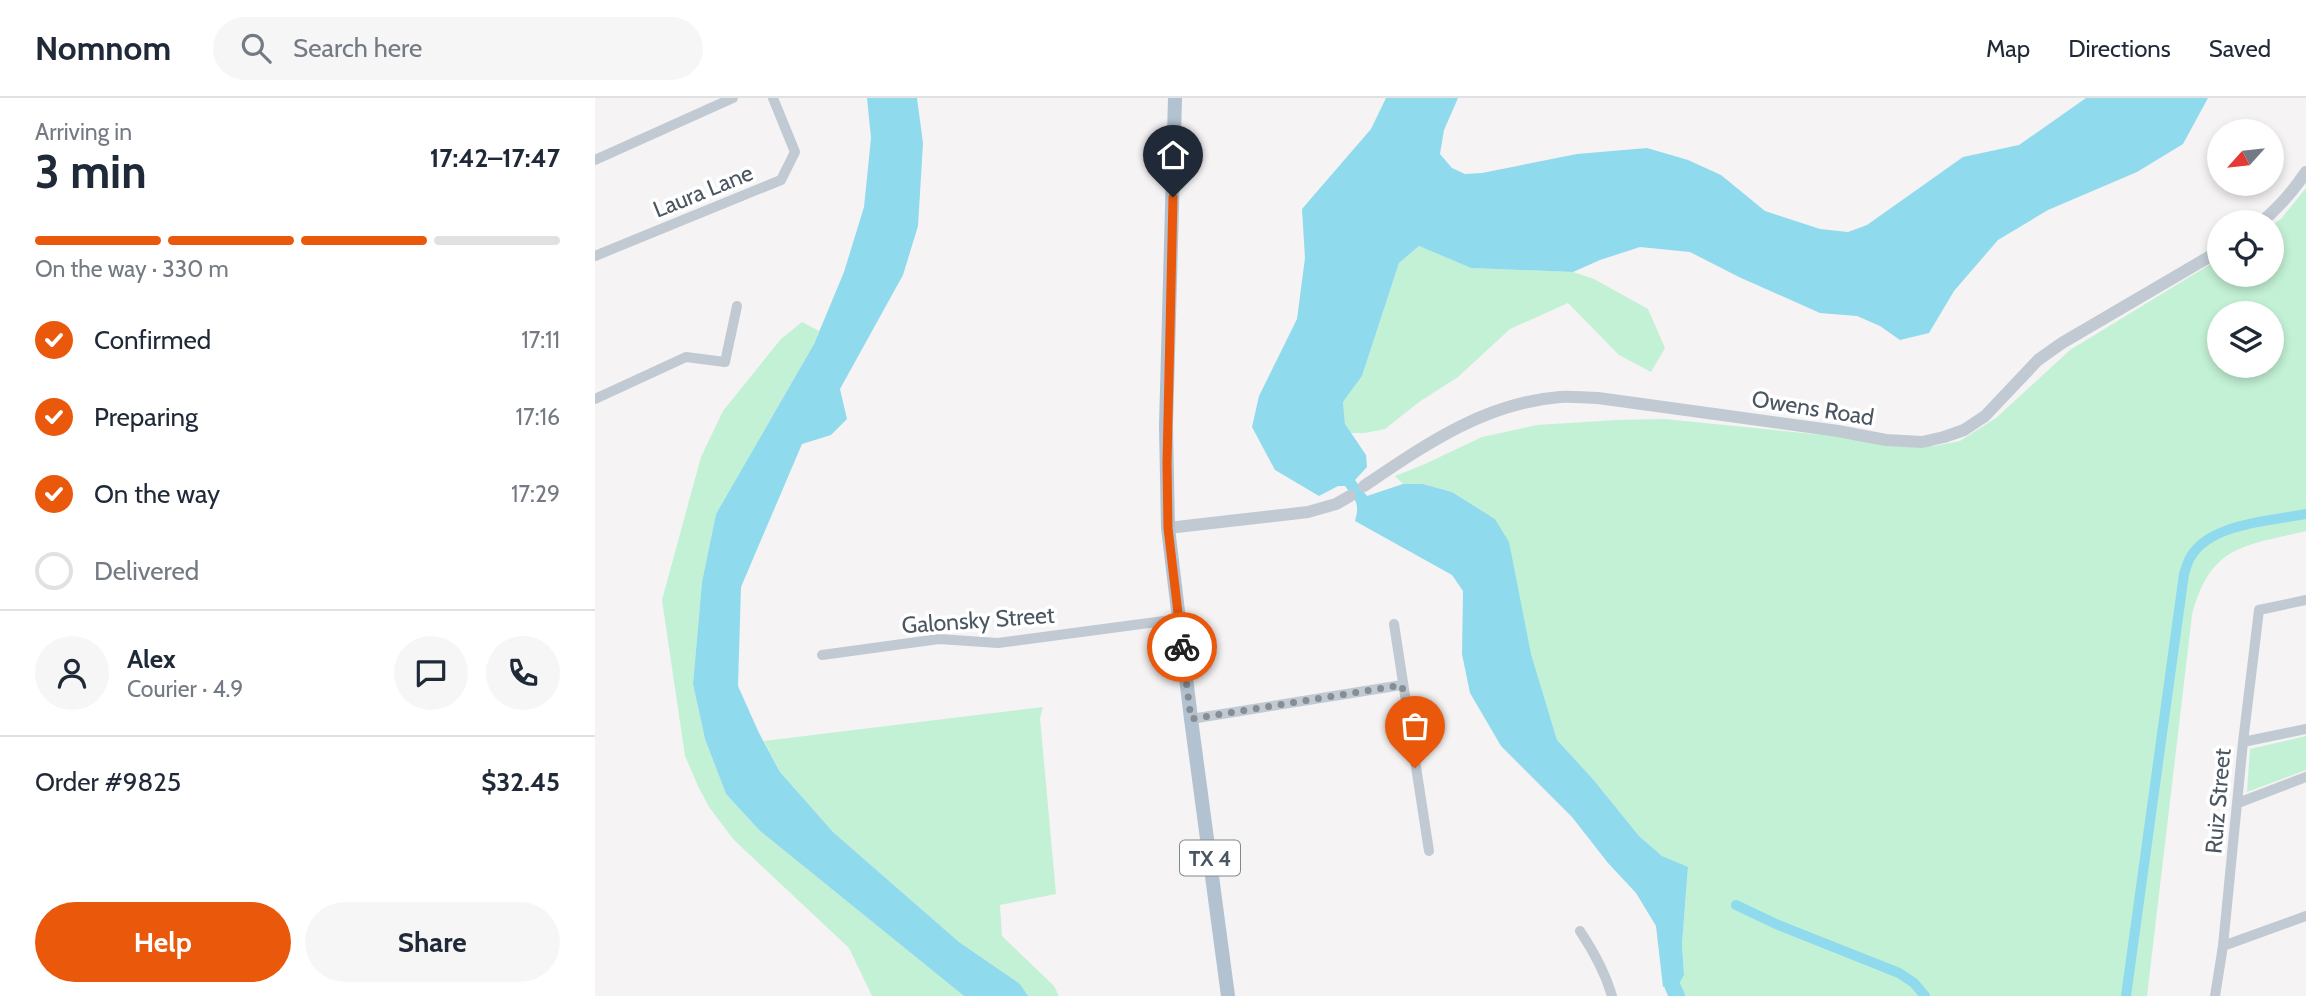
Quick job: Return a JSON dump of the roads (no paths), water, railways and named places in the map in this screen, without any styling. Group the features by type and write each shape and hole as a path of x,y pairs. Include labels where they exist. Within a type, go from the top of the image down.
{"main road":[{"name":"TX 4","path":"1175,98 1166,426 1168,528 1228,996"}],"street":[{"path":"595,160 733,98"},
{"name":"Laura Lane","path":"595,256 781,180 795,152 773,98"},
{"path":"2276,210 2306,172"},
{"name":"Owens Road","path":"1364,486 1459,426 1499,409 1560,397 1598,398 1886,440 1921,442 1944,437 1964,430 1985,416 2038,360 2062,343 2207,258"},
{"path":"595,399 686,357 725,362 737,306"},
{"path":"1168,528 1323,509 1350,496"},
{"name":"Ruiz Street","path":"2215,996 2223,946 2259,610 2306,600"},
{"name":"Galonsky Street","path":"822,655 939,639 998,643 1179,619"},
{"path":"1394,624 1429,851"},
{"path":"1191,719 1402,685"},
{"path":"2243,742 2306,729"},
{"path":"2238,803 2306,776"},
{"path":"2223,946 2306,916"},
{"path":"1580,931 1607,977 1612,996"}],"water":[{"path":"867,98 917,98 923,143 918,226 903,275 840,389 847,419 831,435 802,444 741,587 738,686 780,772 833,832 959,942 1020,984 1028,996 964,996 760,831 726,794 705,739 693,684 702,582 716,514 814,344 844,272 864,207 871,138"},
{"path":"1386,98 1458,98 1444,130 1440,154 1452,168 1465,174 1577,154 1647,148 1688,160 1721,175 1765,211 1820,229 1848,232 1867,225 1963,157 2019,145 2086,98 2208,98 2183,144 2137,172 2048,210 1998,240 1954,291 1929,333 1900,340 1880,326 1857,316 1820,313 1690,252 1640,247 1573,272 1471,268 1419,246 1399,263 1362,376 1343,402 1345,424 1366,455 1367,467 1355,480 1367,496 1403,484 1423,484 1452,492 1495,519 1509,542 1531,654 1557,740 1639,836 1662,856 1688,867 1682,944 1684,975 1679,984 1663,987 1656,926 1636,893 1572,817 1501,746 1470,693 1462,654 1463,591 1452,575 1355,521 1356,502 1345,486 1338,486 1319,496 1275,470 1252,427 1259,396 1297,319 1305,258 1302,209 1371,129"}],"waterway":[{"path":"2126,996 2187,564 2199,546 2211,537 2242,526 2306,514"},
{"path":"1736,905 1776,924 1899,973 1914,983 1925,996"},
{"path":"1670,965 1672,985 1677,996"}]}
